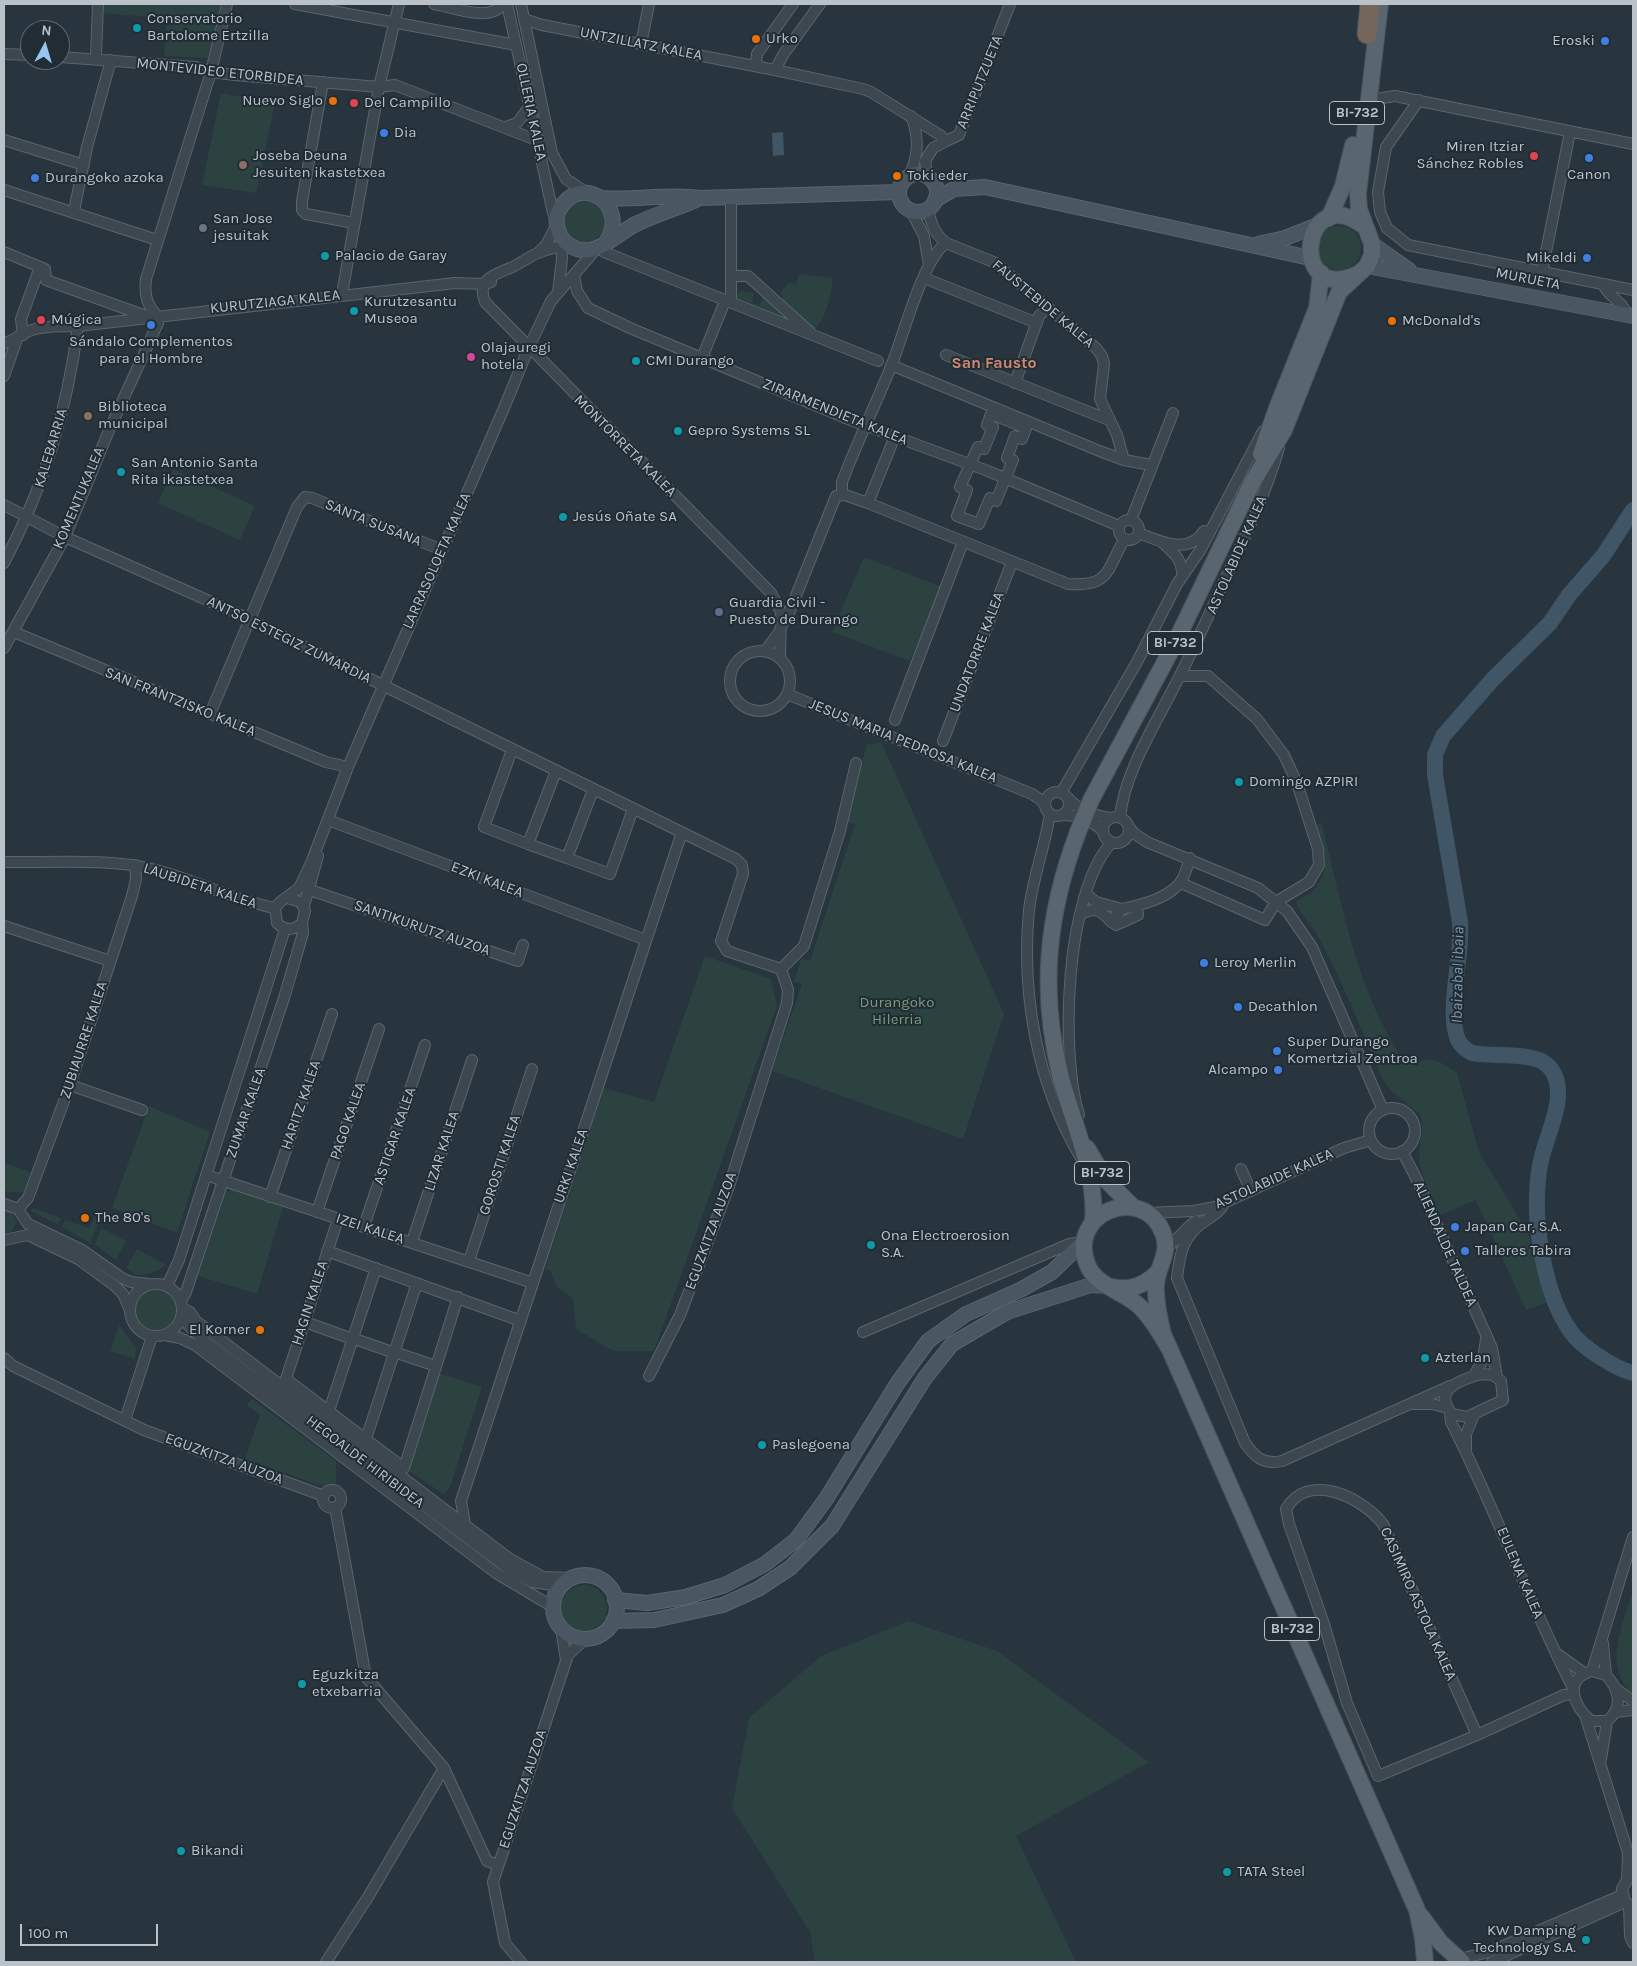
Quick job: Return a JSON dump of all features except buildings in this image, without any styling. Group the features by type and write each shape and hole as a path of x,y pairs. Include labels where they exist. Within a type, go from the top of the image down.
{"highway":[{"path":"1371,4 1373,33"},
{"path":"1373,33 1382,4"}],"main road":[{"name":"BI-732","path":"1372,244 1359,209 1358,194 1367,126 1373,33"},
{"name":"BI-732","path":"1310,258 1310,241 1343,186 1350,164 1373,33"},
{"path":"954,188 932,204 911,211 902,204 899,192 904,181 915,175 954,188 985,187 1310,258 1321,273 1334,279 1348,279 1363,269 1372,255 1372,244"},
{"path":"930,180 936,188 932,204"},
{"path":"700,198 664,211 602,247 580,250 560,234 564,203 571,197 595,196 626,200 688,196 700,198 899,192"},
{"path":"595,196 613,214 614,223 602,247"},
{"path":"1255,245 1285,238 1342,216 1355,219 1365,227"},
{"name":"MURUETA","path":"1372,244 1416,275"},
{"name":"BI-732","path":"1169,1348 1150,1318 1138,1306 1097,1279 1088,1268 1084,1255 1083,1242 1093,1221 1090,1164 1077,1131 1061,1078 1052,1035 1047,982 1051,928 1059,887 1091,800 1183,627 1252,483 1284,430 1339,292 1363,269"},
{"name":"MURUETA","path":"1363,269 1416,275 1630,316"},
{"name":"BI-732","path":"1252,483 1277,408 1317,308 1321,273"},
{"name":"BI-732","path":"1090,1164 1160,1228 1166,1248 1156,1284 1156,1302 1163,1334 1417,1910 1423,1939 1425,1962"},
{"name":"BI-732","path":"1093,1221 1112,1208 1140,1210"},
{"path":"615,1600 648,1603 686,1597 725,1585 765,1564 796,1540 826,1499 897,1384 928,1341 966,1314 1022,1289 1052,1272 1083,1242"},
{"path":"613,1620 654,1620 723,1605 758,1589 782,1573 832,1526 925,1378 952,1344 1015,1309 1091,1285 1122,1289 1136,1287 1149,1281 1159,1271"},
{"path":"584,1575 598,1578 609,1587 615,1600 613,1620 605,1632 585,1639 576,1638 561,1629 554,1615 553,1607 556,1593 565,1582 584,1575"},
{"name":"BI-732","path":"1417,1910 1458,1959"},
{"path":"1430,1962 1439,1956 1458,1959"}],"street":[{"path":"96,55 98,4"},
{"path":"154,317 145,298 145,288 157,240 211,72 227,4"},
{"path":"295,4 394,24 516,45"},
{"path":"342,294 379,87 399,4"},
{"path":"434,4 482,13 492,13 505,4"},
{"name":"OLLERIA KALEA","path":"505,4 516,45 553,213 560,234"},
{"name":"OLLERIA KALEA","path":"521,4 552,153 566,179 595,196"},
{"path":"641,44 649,4"},
{"path":"759,66 756,62 757,54 793,4"},
{"path":"775,70 783,55 820,4"},
{"name":"ARRIPUTZUETA","path":"759,66 871,92 940,134 946,141 959,135 1010,4"},
{"name":"UNTZILLATZ KALEA","path":"524,19 542,25 759,66"},
{"path":"4,54 20,55"},
{"name":"MONTEVIDEO ETORBIDEA","path":"70,58 196,67 211,72 379,87 395,85"},
{"path":"74,211 87,148 111,60"},
{"path":"383,68 395,85 536,140 552,153"},
{"path":"323,82 302,210 306,214 354,223"},
{"path":"368,85 376,105"},
{"path":"1367,126 1376,99 1395,96 1633,144"},
{"path":"1419,100 1386,147 1378,192 1380,212 1387,228 1408,245 1633,290"},
{"path":"506,128 517,123 529,106"},
{"path":"909,177 915,162 918,143 911,116"},
{"path":"1542,272 1570,132"},
{"path":"4,140 84,165"},
{"path":"930,180 925,161 934,148 946,141"},
{"path":"4,190 74,211 157,240"},
{"path":"702,358 728,302 731,197"},
{"path":"843,494 842,482 891,365 929,265 938,248 946,242 934,230 932,204"},
{"path":"911,211 924,236 929,265"},
{"path":"538,252 560,234"},
{"path":"462,283 483,295 485,284 502,277 509,268 538,252 560,234"},
{"path":"558,293 560,234"},
{"name":"FAUSTEBIDE KALEA","path":"946,242 996,263 1096,348 1102,356 1104,364 1100,399 1109,420"},
{"path":"602,247 728,302 878,361"},
{"name":"LARRASOLOETA KALEA","path":"323,833 348,768 529,347 551,301 574,274 602,247"},
{"path":"4,252 45,269 46,280 154,317"},
{"path":"4,376 20,337 21,319 40,267"},
{"name":"ZIRARMENDIETA KALEA","path":"574,274 577,291 588,308 702,358 895,436 1006,478 1119,526"},
{"path":"730,276 748,276 814,336"},
{"path":"924,278 1037,323"},
{"name":"KURUTZIAGA KALEA","path":"4,343 42,328 78,326 342,294 462,283 485,284"},
{"path":"1603,284 1605,289 1625,307 1630,316"},
{"name":"MONTORRETA KALEA","path":"483,295 485,302 765,586 780,608 780,658"},
{"path":"1015,383 1039,316 1047,308"},
{"name":"KOMENTUKALEA","path":"4,648 65,537 110,428 158,323 154,317"},
{"name":"KALEBARRIA","path":"4,562 28,516 44,474 65,404 78,326"},
{"path":"946,355 1109,420 1117,435 1124,460"},
{"path":"891,365 1124,460 1151,465"},
{"path":"1090,1164 1072,1143 1044,1069 1034,1036 1027,987 1030,909 1048,810 1046,800 1060,795 1127,680 1182,577 1200,549 1277,408"},
{"path":"1131,520 1173,413"},
{"path":"991,414 1026,428 1022,439 1015,436 1007,458 1013,460 1006,478 996,501 990,498 979,524 957,516 967,490 960,487 978,447 984,449 994,427 987,425 991,414"},
{"name":"ASTOLABIDE KALEA","path":"1115,818 1132,771 1180,676 1258,510 1269,483 1284,430"},
{"path":"868,503 895,436"},
{"path":"764,651 787,618 831,504 836,496 843,494 868,503 1068,584 1087,585 1098,581 1110,568 1124,540"},
{"name":"SANTA SUSANA","path":"249,620 297,507 304,497 312,498 442,550"},
{"path":"1162,543 1187,545 1196,542 1221,502 1228,498"},
{"name":"ANTSO ESTEGIZ ZUMARDIA","path":"4,505 65,537 249,620 593,790 736,858 742,865 743,874 721,941 727,951 781,969"},
{"path":"1124,520 1131,520 1138,525 1139,533 1133,540 1124,540 1120,536 1119,526 1124,520"},
{"path":"1139,533 1162,543 1176,555 1182,570 1182,577"},
{"path":"895,720 963,542"},
{"name":"UNDATORRE KALEA","path":"943,741 1012,562"},
{"path":"210,714 249,620"},
{"name":"SAN FRANTZISKO KALEA","path":"14,632 326,762 348,768"},
{"path":"764,651 780,658 790,675 787,694 774,707 756,711 747,708 734,695 730,686 733,668 746,654 764,651"},
{"path":"1180,676 1208,676 1257,719 1284,755 1297,783 1318,849 1319,865 1309,882 1276,902 1266,920 1181,883"},
{"name":"JESUS MARIA PEDROSA KALEA","path":"787,694 1019,789"},
{"path":"512,750 484,827 610,874 633,809"},
{"path":"781,969 804,946 840,831 856,763"},
{"path":"528,844 556,771"},
{"path":"1019,789 1034,794 1060,795 1075,806 1098,816 1115,818 1147,842 1190,858 1258,888 1287,911 1312,947 1383,1110"},
{"path":"1019,789 1036,796 1048,810 1062,815 1073,815 1090,822 1103,831"},
{"path":"568,858 593,790"},
{"path":"1060,795 1069,806 1062,815"},
{"path":"1115,818 1104,824 1103,831 1106,838 1116,842 1147,842"},
{"name":"EZKI KALEA","path":"328,820 646,940"},
{"path":"1090,1164 1078,1112 1072,1069 1069,1019 1070,978 1081,914 1095,865 1116,842 1128,834 1128,826"},
{"name":"URKI KALEA","path":"461,1501 682,832"},
{"path":"323,833 310,890 304,906 306,915 302,923 294,929 285,928 277,923 275,908 299,888 323,833"},
{"path":"1086,894 1096,902 1122,909 1137,907 1170,892 1181,883 1190,858"},
{"name":"LAUBIDETA KALEA","path":"4,862 135,865 170,874 251,903 275,908"},
{"name":"ZUBIAURRE KALEA","path":"16,1236 22,1228 20,1213 28,1198 70,1084 132,896 136,878 135,865"},
{"name":"SANTIKURUTZ AUZOA","path":"310,890 518,961 523,945"},
{"path":"287,898 297,900 304,906"},
{"path":"1081,914 1095,910 1109,917 1111,922 1122,924 1138,915 1137,907"},
{"path":"1111,922 1122,909"},
{"name":"ZUMAR KALEA","path":"181,1309 284,998 303,933 302,923"},
{"path":"4,926 110,960"},
{"path":"166,1286 179,1260 285,928"},
{"name":"EGUZKITZA AUZOA","path":"649,1376 680,1315 729,1186 787,1003 788,990 781,969"},
{"name":"HARITZ KALEA","path":"270,1197 332,1014"},
{"name":"PAGO KALEA","path":"317,1212 378,1029"},
{"name":"ASTIGAR KALEA","path":"364,1226 425,1045"},
{"name":"LIZAR KALEA","path":"412,1242 472,1060"},
{"name":"GOROSTI KALEA","path":"469,1261 532,1069"},
{"path":"70,1084 142,1110"},
{"path":"1399,1109 1411,1118 1414,1125 1412,1141 1402,1152 1387,1153 1375,1146 1371,1140 1369,1126 1377,1113 1383,1110 1399,1109"},
{"name":"ASTOLABIDE KALEA","path":"1140,1210 1194,1211 1215,1207 1344,1148 1371,1140"},
{"name":"ALIENDALDE TALDEA","path":"1402,1152 1415,1176 1492,1348 1497,1377 1503,1387 1503,1400 1474,1415"},
{"path":"1241,1169 1251,1191"},
{"name":"IZEI KALEA","path":"206,1175 533,1283"},
{"path":"1225,1202 1220,1212 1190,1234 1179,1254 1177,1278 1245,1443 1255,1456 1262,1461 1282,1461 1474,1376 1487,1374 1497,1377"},
{"path":"4,1204 20,1213 28,1224 82,1250 122,1278 131,1282 166,1286 177,1294 181,1309 177,1325 164,1335"},
{"path":"1166,1248 1176,1241 1184,1229 1215,1207"},
{"name":"HAGIN KALEA","path":"285,1383 338,1219"},
{"path":"4,1240 28,1235 78,1259 123,1294 131,1319 137,1328 152,1336 164,1335 180,1338 195,1345 496,1573 553,1607"},
{"path":"863,1332 1069,1244 1083,1242"},
{"path":"327,1251 521,1321"},
{"name":"HEGOALDE HIRIBIDEA","path":"329,1410 350,1338 376,1268"},
{"name":"HEGOALDE HIRIBIDEA","path":"366,1439 392,1352 417,1283"},
{"path":"129,1308 130,1301 138,1290 149,1284"},
{"name":"HEGOALDE HIRIBIDEA","path":"285,1383 329,1410 404,1468 458,1298"},
{"path":"181,1309 190,1312 196,1321 285,1383 510,1558 536,1573 565,1582"},
{"name":"HEGOALDE HIRIBIDEA","path":"181,1309 201,1338 489,1555 532,1582 565,1582"},
{"path":"304,1322 430,1364"},
{"path":"125,1420 152,1336"},
{"path":"1474,1376 1483,1360 1486,1338"},
{"name":"EGUZKITZA AUZOA","path":"4,1358 13,1366 36,1378 144,1430 324,1496 330,1490 338,1493 340,1501 335,1507 366,1677 444,1768 487,1860 498,1865 566,1661"},
{"path":"1450,1386 1445,1395 1451,1422 1466,1452"},
{"path":"1411,1404 1432,1404 1449,1410 1461,1418 1474,1415"},
{"path":"1466,1452 1466,1434 1474,1415"},
{"name":"EULENA KALEA","path":"1466,1452 1575,1696"},
{"name":"CASIMIRO ASTOLA KALEA","path":"1477,1735 1383,1524 1374,1513 1359,1502 1328,1490 1312,1489 1302,1492 1291,1500 1286,1509 1289,1524 1324,1624 1332,1659 1347,1703 1378,1776 1477,1735 1554,1700 1575,1696"},
{"path":"443,1507 452,1507 461,1501 465,1524"},
{"path":"1632,1936 1628,1902 1630,1857 1585,1716 1575,1696 1576,1682 1588,1672 1603,1637 1633,1537"},
{"path":"561,1629 566,1661"},
{"path":"1601,1763 1607,1722 1616,1712 1618,1696 1606,1675 1603,1637"},
{"path":"566,1661 568,1655 585,1639"},
{"path":"1554,1651 1588,1672 1606,1675"},
{"path":"1615,1688 1633,1701"},
{"path":"1616,1712 1633,1710"},
{"path":"1585,1716 1591,1721 1607,1722"},
{"path":"326,1962 368,1896 444,1768"},
{"path":"498,1865 492,1889 505,1943 521,1962"},
{"path":"1458,1959 1489,1952 1628,1902"},
{"path":"1492,1962 1628,1902"}],"green space":[{"path":"98,4 220,4 208,58 164,56 167,18 98,13"},
{"path":"221,93 275,103 256,193 202,185"},
{"path":"589,200 597,203 603,209 606,221 603,233 597,239 581,242 573,239 567,233 564,217 567,209 573,203"},
{"path":"1343,226 1355,232 1360,239 1360,257 1355,264 1348,269 1335,270 1327,267 1320,260 1317,244 1320,236 1327,229"},
{"path":"799,274 832,278 825,313 818,326 814,329 781,299 783,297 780,293 789,283 796,284"},
{"path":"740,291 754,293 752,303 760,305 763,295 791,317 791,322 780,321 773,313 762,313 754,310 745,302 732,300"},
{"path":"173,469 255,506 240,540 158,503"},
{"path":"864,557 942,587 910,661 832,632"},
{"name":"Durangoko Hilerria","path":"881,742 1004,1014 963,1139 772,1071 802,984 794,982 801,959 810,961 855,824 849,823 846,818 867,745"},
{"path":"1321,822 1344,917 1363,979 1375,1009 1407,1065 1433,1060 1438,1061 1457,1073 1479,1152 1527,1231 1551,1301 1526,1310 1476,1200 1440,1215 1424,1179 1420,1164 1419,1151 1422,1125 1420,1114 1390,1090 1382,1078 1334,968 1316,933 1297,905 1296,901 1310,893 1322,878 1325,861 1323,844 1317,826"},
{"path":"705,956 771,979 777,1006 654,1351 613,1351 576,1329 573,1298 557,1287 550,1270 545,1269 604,1088 654,1102"},
{"path":"149,1106 210,1132 177,1233 112,1208"},
{"path":"4,1163 31,1172 23,1193 4,1191"},
{"path":"230,1189 283,1207 257,1294 198,1276 226,1193"},
{"path":"33,1208 61,1218 58,1225 31,1211"},
{"path":"4,1210 12,1213 17,1221 12,1231 5,1234"},
{"path":"95,1215 100,1218 90,1243 62,1227 65,1220 89,1228"},
{"path":"101,1228 126,1241 116,1260 95,1245"},
{"path":"137,1249 166,1265 157,1271 144,1275 133,1273 126,1268"},
{"path":"156,1289 171,1295 177,1310 171,1325 156,1331 141,1325 135,1310 141,1295"},
{"path":"119,1325 136,1347 135,1359 110,1351"},
{"path":"438,1373 482,1387 452,1481 449,1489 443,1494 408,1470"},
{"path":"252,1399 336,1461 336,1484 318,1485 245,1459 260,1415 247,1405"},
{"path":"589,1585 601,1591 606,1599 606,1617 601,1625 593,1630 579,1631 567,1625 562,1617 561,1603 567,1591 575,1586"},
{"path":"1633,1591 1633,1694 1624,1683 1617,1658 1620,1631"},
{"path":"908,1621 997,1651 1149,1762 1016,1836 1076,1962 815,1962 810,1932 732,1808 749,1718 821,1656"}],"water":[{"path":"783,132 784,155 773,156 772,133"}],"waterway":[{"name":"Ibaizabal ibaia","path":"1633,510 1603,556 1569,595 1550,623 1493,679 1443,736 1435,755 1435,775 1460,922 1454,999 1455,1028 1458,1040 1464,1048 1472,1053 1522,1056 1540,1060 1549,1066 1555,1076 1558,1101 1543,1151 1537,1190 1539,1232 1547,1276 1561,1316 1576,1338 1599,1357 1633,1373"}],"place":[{"name":"Conservatorio Bartolome Ertzilla","path":"137,28"},
{"name":"Urko","path":"756,39"},
{"name":"Eroski","path":"1605,41"},
{"name":"Nuevo Siglo","path":"333,101"},
{"name":"Del Campillo","path":"354,103"},
{"name":"Dia","path":"384,133"},
{"name":"Miren Itziar Sánchez Robles","path":"1534,156"},
{"name":"Canon","path":"1589,158"},
{"name":"Joseba Deuna Jesuiten ikastetxea","path":"243,165"},
{"name":"Toki eder","path":"897,176"},
{"name":"Durangoko azoka","path":"35,178"},
{"name":"San Jose jesuitak","path":"203,228"},
{"name":"Palacio de Garay","path":"325,256"},
{"name":"Mikeldi","path":"1587,258"},
{"name":"Kurutzesantu Museoa","path":"354,311"},
{"name":"Múgica","path":"41,320"},
{"name":"McDonald's","path":"1392,321"},
{"name":"Sándalo Complementos para el Hombre","path":"151,325"},
{"name":"Olajauregi hotela","path":"471,357"},
{"name":"CMI Durango","path":"636,361"},
{"name":"Biblioteca municipal","path":"88,416"},
{"name":"Gepro Systems SL","path":"678,431"},
{"name":"San Antonio Santa Rita ikastetxea","path":"121,472"},
{"name":"Jesús Oñate SA","path":"563,517"},
{"name":"Guardia Civil - Puesto de Durango","path":"719,612"},
{"name":"Domingo AZPIRI","path":"1239,782"},
{"name":"Leroy Merlin","path":"1204,963"},
{"name":"Decathlon","path":"1238,1007"},
{"name":"Super Durango Komertzial Zentroa","path":"1277,1051"},
{"name":"Alcampo","path":"1278,1070"},
{"name":"The 80's","path":"85,1218"},
{"name":"Japan Car, S.A.","path":"1455,1227"},
{"name":"Ona Electroerosion S.A.","path":"871,1245"},
{"name":"Talleres Tabira","path":"1465,1251"},
{"name":"El Korner","path":"260,1330"},
{"name":"Azterlan","path":"1425,1358"},
{"name":"Paslegoena","path":"762,1445"},
{"name":"Eguzkitza etxebarria","path":"302,1684"},
{"name":"Bikandi","path":"181,1851"},
{"name":"TATA Steel","path":"1227,1872"},
{"name":"KW Damping Technology S.A.","path":"1586,1940"}],"district":[{"name":"San Fausto","path":"994,363"}]}
